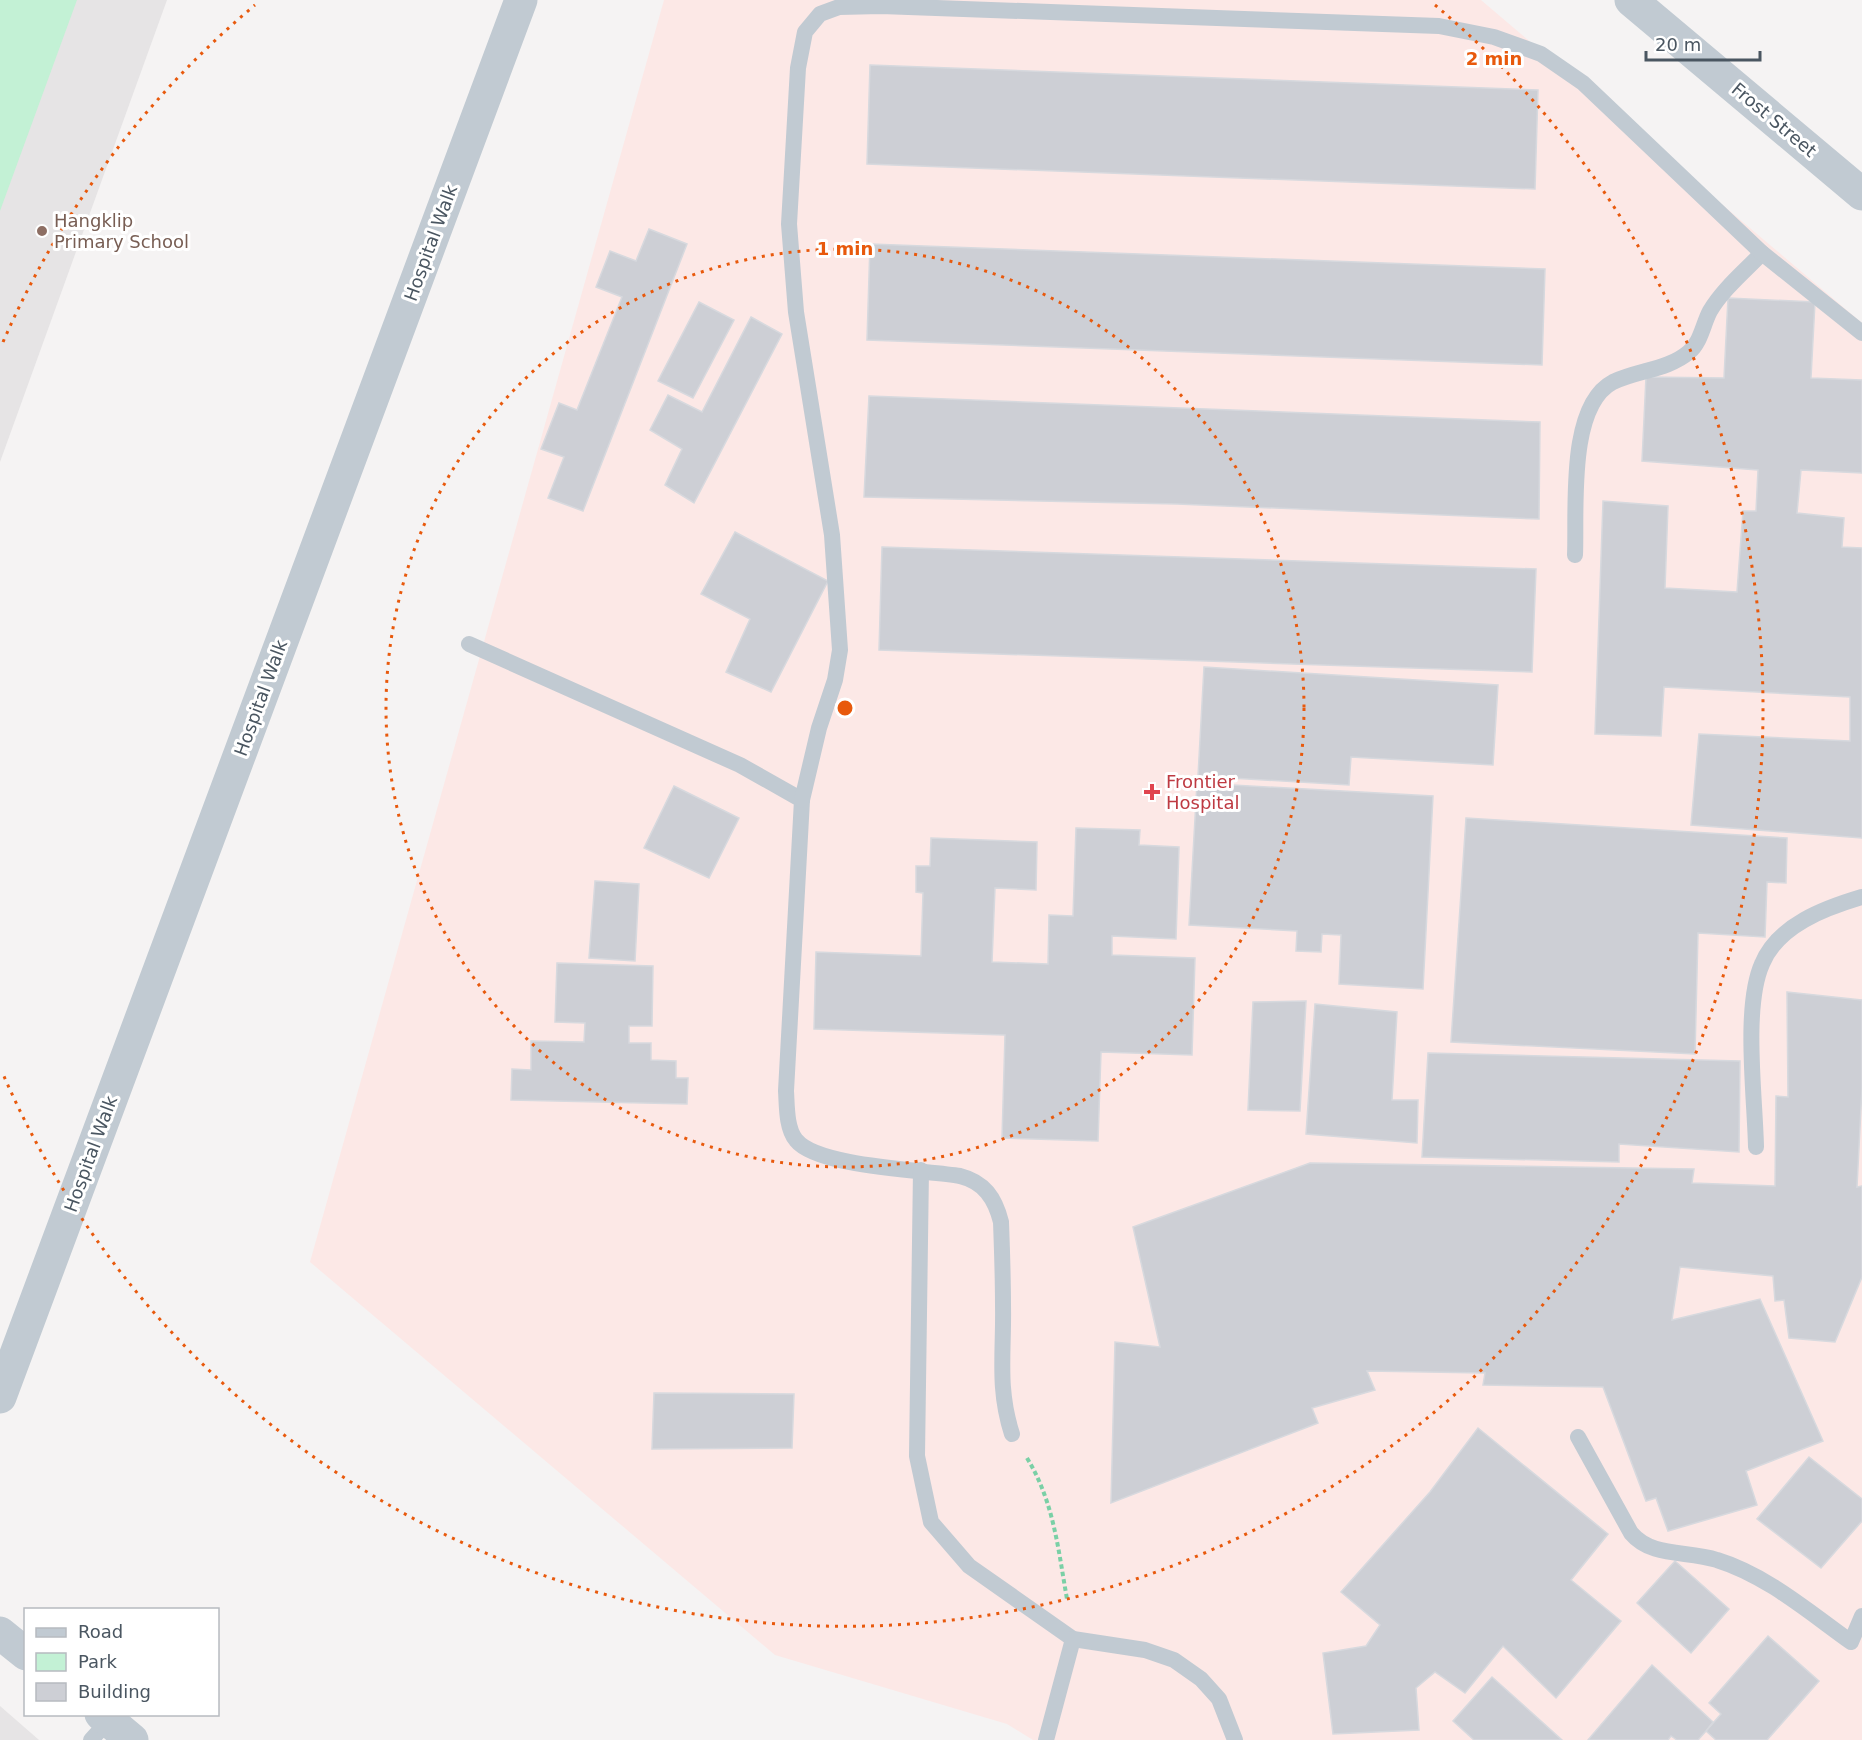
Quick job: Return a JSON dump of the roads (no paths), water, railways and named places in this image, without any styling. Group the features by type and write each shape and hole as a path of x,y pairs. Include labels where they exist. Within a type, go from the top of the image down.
{"street":[{"name":"Hospital Walk","path":"0,1397 521,0"},
{"name":"Frost Street","path":"1631,0 1862,195"},
{"path":"0,1633 24,1652"}],"lane":[{"path":"1012,1434 1003,1407 1000,1378 1004,1307 1001,1221 997,1209 979,1182 960,1176 820,1157 795,1140 788,1117 786,1091 801,800 819,728 835,680 840,650 832,535 796,312 789,224 798,68 805,32 820,14 839,7 881,6 1439,26 1494,37 1541,54 1583,83 1762,253 1862,333"},
{"path":"1575,555 1581,433 1596,397 1610,384 1631,374 1667,365 1692,350 1711,310 1762,253"},
{"path":"469,644 740,765 801,800"},
{"path":"1756,1147 1752,1005 1762,963 1782,937 1813,914 1862,897"},
{"path":"921,1170 917,1456 931,1522 969,1566 1073,1639 1145,1650 1174,1659 1201,1679 1219,1699 1235,1740"},
{"path":"1578,1437 1631,1533 1639,1542 1652,1549 1718,1560 1747,1573 1779,1590 1856,1647 1862,1616"},
{"path":"1046,1740 1073,1639"}],"place":[{"name":"Hangklip Primary School","path":"42,231"},
{"name":"Frontier Hospital","path":"1152,792"}]}
